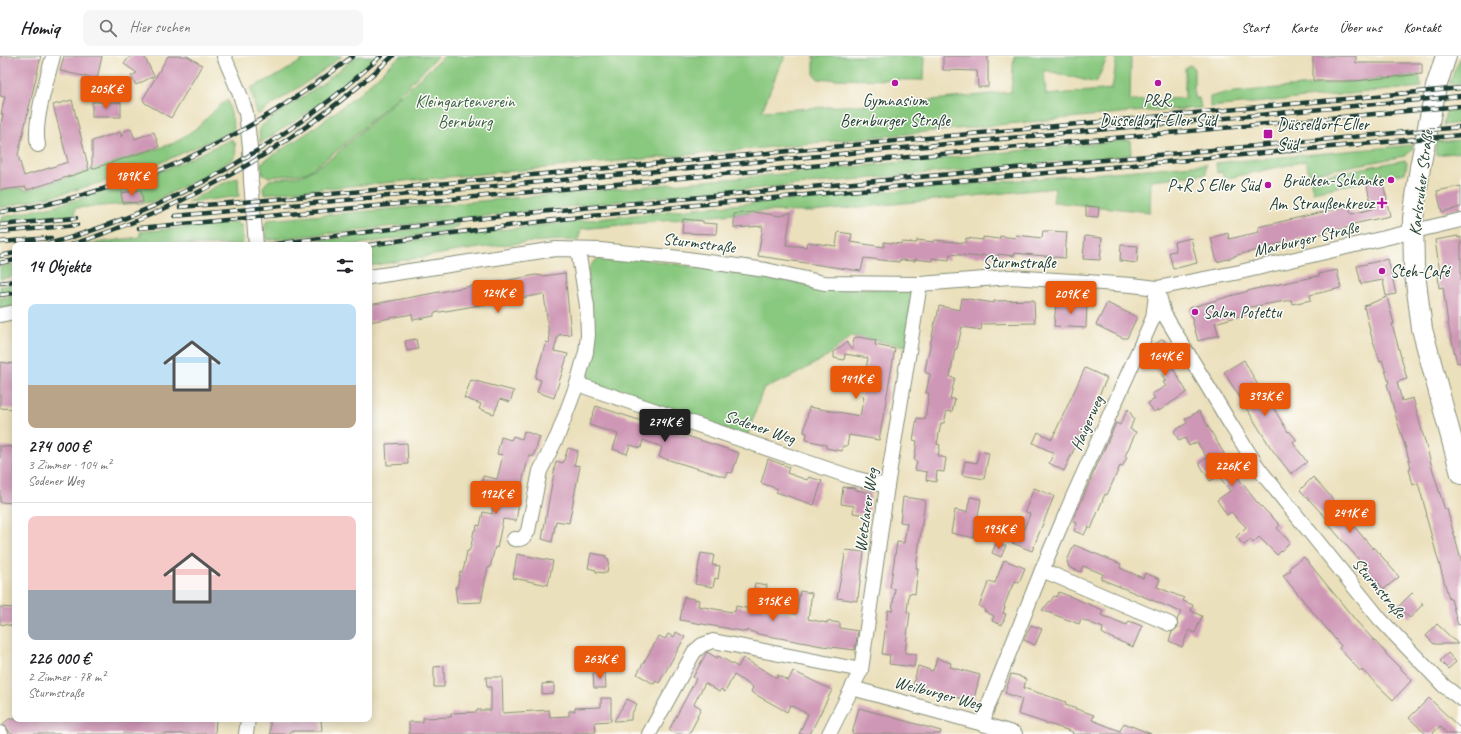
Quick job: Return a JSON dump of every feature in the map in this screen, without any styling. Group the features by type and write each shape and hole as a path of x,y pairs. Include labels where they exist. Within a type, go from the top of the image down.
{"main road":[{"name":"Karlsruher Straße","path":"1446,56 1436,87 1420,167 1413,231 1416,290 1422,329 1461,474"}],"street":[{"path":"38,145 36,137 38,121 53,56"},
{"path":"224,56 246,113 250,146 256,242"},
{"name":"Marburger Straße","path":"1157,288 1240,272 1461,220"},
{"name":"Sturmstraße","path":"372,277 556,249 600,250 680,258 766,270 824,282 920,284 1010,277 1157,288 1164,314 1231,426 1259,469 1380,619 1444,686 1461,699"},
{"path":"514,539 520,540 525,537 528,531 540,471 558,434 578,384 586,352 588,335 587,306 578,250"},
{"name":"Wetzlarer Weg","path":"829,734 861,670 887,486 920,284"},
{"name":"Haigerweg","path":"983,724 986,711 1042,570 1153,318 1157,288"},
{"path":"0,315 12,313"},
{"name":"Sodener Weg","path":"578,384 854,478 887,486"},
{"path":"1042,570 1170,624"},
{"path":"649,734 694,652 702,645 713,641 861,670"},
{"name":"Weilburger Weg","path":"852,688 1015,734"},
{"path":"246,734 248,722"}],"green space":[{"path":"309,56 342,56 313,78 257,115 251,88 282,73"},
{"path":"357,56 377,56 343,86 297,120 260,143 259,128 274,116 319,86"},
{"path":"400,56 438,56 393,101 339,149 308,172 269,177 262,173 261,163 313,129 356,96"},
{"name":"Kleingartenverein Bernburg","path":"444,56 786,56 778,70 762,111 924,101 1011,92 1014,56 1108,56 1096,83 1044,70 1046,95 1112,89 1117,56 1131,56 1130,101 1185,98 1185,69 1189,65 1194,69 1194,98 1199,98 1201,108 1131,112 264,194 263,187 269,180 301,176 334,156"},
{"path":"814,56 925,56 924,80 818,79 814,74"},
{"path":"1461,56 1461,83 1450,84 1450,81"},
{"path":"1419,75 1422,87 1210,107 1210,97 1225,93"},
{"path":"228,100 234,128 232,131 144,170 65,193 0,208 0,190 19,188 27,190 174,143 198,127 218,107"},
{"path":"1461,110 1461,123 1443,125 1446,111"},
{"path":"232,139 233,143 235,142 236,156 234,158 210,173 153,202 75,208 75,215 0,222 3,217 78,199 133,182 172,167"},
{"path":"1130,140 1131,155 638,199 270,240 267,239 265,223 268,222 268,220 760,176"},
{"path":"1461,140 1461,152 1437,155 1435,152 1436,142"},
{"path":"1413,145 1412,150 1405,156 1309,174 1306,161 1224,179 1222,172 1217,173 1216,163"},
{"path":"1405,160 1407,163 1405,173 1313,192 1310,178"},
{"path":"1206,164 1206,174 1151,180 1150,212 1053,202 1055,188 812,212 764,211 581,229 578,240 499,245 372,266 372,248 438,237 696,208"},
{"path":"238,177 239,196 187,203 215,187"},
{"path":"238,222 239,225 241,225 243,242 103,242 140,237 140,232"},
{"path":"459,224 453,230 372,242 306,242"},
{"path":"616,255 826,287 911,290 913,291 906,346 851,336 826,357 791,377 763,389 747,437 591,383 588,379 588,272 595,261 603,257"},
{"path":"12,265 12,277 0,279 0,267"},
{"path":"12,284 12,291 0,292 0,286"},
{"path":"12,296 12,307 0,309 0,298"}],"building":[{"path":"0,56 41,56 18,155 24,176 68,162 53,105 72,100 89,170 27,190 26,187 0,190 0,127 5,97 0,96"},
{"path":"64,56 102,56 97,79 60,71"},
{"path":"130,56 144,56 154,76 136,85 131,76 137,73 124,64"},
{"path":"168,56 187,56 202,65 171,118 145,103 143,99"},
{"path":"943,56 988,56 988,87 978,87 977,71 943,70"},
{"path":"1313,56 1356,56 1356,63 1422,63 1422,74 1355,81 1313,81"},
{"path":"92,102 121,102 121,117 92,117"},
{"path":"131,129 135,139 154,132 159,147 92,169 92,141 121,132 121,137 124,131"},
{"path":"1382,178 1390,216 1273,245 1217,262 1211,238 1228,233 1229,239 1259,232 1258,227 1349,206 1351,214 1372,209 1366,181"},
{"path":"1461,186 1461,207 1442,212 1437,191"},
{"path":"141,190 143,202 123,203 121,193"},
{"path":"1086,206 1099,207 1098,217 1086,216"},
{"path":"754,212 781,216 791,212 786,245 806,247 807,242 836,246 838,232 852,234 850,242 884,247 884,242 901,244 901,242 917,243 917,240 966,243 966,238 983,240 983,237 999,239 1000,236 1015,238 1016,235 1042,238 1043,231 1049,231 1067,232 1065,258 1014,253 1014,256 998,254 998,257 950,254 949,260 932,258 932,261 915,259 915,261 899,260 899,262 864,258 861,271 758,256 763,226 734,228 734,214"},
{"path":"683,219 717,224 716,234 682,233"},
{"path":"1085,236 1102,238 1100,260 1083,259"},
{"path":"1458,236 1458,238 1461,237 1461,362 1457,363 1448,324 1443,287 1439,288 1438,274 1440,273 1435,240"},
{"path":"1191,238 1197,263 1173,269 1169,252 1176,251 1174,242"},
{"path":"1121,245 1138,246 1137,263 1120,261"},
{"path":"1388,259 1396,294 1386,296 1383,280 1361,284 1357,266"},
{"path":"1337,270 1341,288 1310,295 1311,300 1292,304 1291,300 1245,308 1247,314 1215,323 1219,335 1198,341 1189,308 1255,289 1319,276 1319,274"},
{"path":"565,273 571,334 558,335 554,351 568,354 554,398 537,392 541,380 535,378 546,342 550,343 544,294 434,313 434,316 413,320 412,314 372,321 372,304 536,275 543,276"},
{"path":"1387,297 1394,324 1392,324 1407,379 1397,382 1402,401 1413,398 1435,478 1445,510 1447,509 1461,560 1461,624 1458,625 1451,599 1449,599 1418,483 1413,485 1407,452 1387,384 1389,383 1382,360 1380,361 1372,338 1364,306"},
{"path":"962,298 994,303 994,301 1034,300 1035,323 982,324 981,330 962,327 957,349 955,349 950,377 955,378 950,399 955,399 952,412 947,411 944,423 941,423 937,444 940,445 938,456 946,458 944,472 937,471 936,482 926,480 927,472 915,470 917,461 914,461 917,441 913,440 917,418 925,419 929,393 926,393 930,374 926,373 925,370 939,306 960,310"},
{"path":"1056,302 1087,303 1086,328 1054,326"},
{"path":"1107,303 1137,317 1127,338 1123,338 1096,325"},
{"path":"858,337 876,340 875,345 895,349 879,440 849,435 847,446 843,446 842,451 826,448 826,445 824,444 806,440 807,433 804,432 809,407 860,416 864,396 861,396 868,358 845,354 844,360 834,358 834,352 847,342 852,350 854,338"},
{"path":"416,339 418,349 407,351 405,341"},
{"path":"1163,339 1175,358 1169,362 1187,392 1159,411 1158,409 1154,412 1148,403 1155,399 1152,394 1166,386 1163,382 1166,381 1147,352 1149,348"},
{"path":"1244,360 1266,400 1268,399 1288,432 1289,431 1297,440 1293,443 1307,462 1291,474 1271,448 1224,372"},
{"path":"0,362 12,364 12,409 0,408"},
{"path":"1085,368 1107,378 1064,471 1049,463 1054,453 1033,443 1038,432 1052,439"},
{"path":"471,380 514,391 510,402 500,399 494,414 479,409 481,404 464,398"},
{"path":"596,406 739,453 732,473 728,472 726,477 659,457 662,447 643,440 641,448 630,445 627,454 613,449 618,434 589,425"},
{"path":"1128,409 1134,419 1130,429 1136,432 1125,456 1127,457 1122,467 1120,466 1107,495 1105,494 1091,529 1088,527 1084,535 1074,531 1077,523 1073,521 1116,423 1120,425"},
{"path":"1199,411 1239,479 1256,501 1280,525 1277,528 1290,542 1277,555 1259,537 1253,543 1250,540 1244,545 1236,537 1246,527 1231,512 1227,515 1217,500 1230,491 1219,476 1210,481 1199,463 1207,458 1197,442 1189,446 1185,438 1179,441 1174,431 1187,423 1185,419"},
{"path":"524,431 540,437 533,457 529,455 523,479 516,521 503,519 497,548 495,547 490,568 488,568 487,571 481,602 457,603 455,587 457,588 460,571 462,572 464,567 467,551 469,551 471,546 474,530 476,530 477,525 480,526 483,512 492,514 494,505 496,489 481,486 483,476 497,479 503,455 497,454 501,437 511,440 513,436 522,439"},
{"path":"407,443 408,464 387,465 386,444"},
{"path":"0,446 12,447 12,503 0,502"},
{"path":"568,448 578,451 574,465 580,466 569,523 556,521 552,542 542,539 556,461 563,463"},
{"path":"979,451 989,453 984,479 962,475 965,461 977,463"},
{"path":"768,459 789,467 787,473 807,480 809,477 822,481 814,505 776,492 778,489 761,483"},
{"path":"1313,477 1334,500 1333,501 1373,549 1374,547 1399,577 1384,589 1329,525 1331,523 1300,490"},
{"path":"843,487 855,488 856,490 871,493 868,515 853,513 854,506 841,504"},
{"path":"1034,488 1054,496 1032,551 1010,542 1015,530 1023,531 1030,514 1025,511"},
{"path":"903,497 925,500 916,568 918,568 915,594 909,593 907,612 910,613 905,653 916,654 914,667 889,664 890,655 882,654 888,610 892,611 895,589 890,588 897,542 904,543 907,523 900,522"},
{"path":"970,497 981,499 974,538 951,533 955,510 967,512"},
{"path":"996,543 1006,546 1001,557 992,553"},
{"path":"1074,545 1121,564 1120,568 1143,578 1145,573 1160,579 1157,587 1184,598 1183,601 1193,605 1191,611 1202,616 1195,633 1189,630 1182,647 1169,641 1172,632 1178,627 1177,620 1181,612 1101,579 1103,574 1083,566 1081,572 1069,567 1067,561"},
{"path":"846,550 864,552 857,601 837,598"},
{"path":"591,553 606,556 606,559 609,560 607,573 596,572 596,570 588,568"},
{"path":"701,553 714,555 712,565 720,566 718,579 715,578 713,587 695,584"},
{"path":"517,554 553,561 548,585 513,578"},
{"path":"1304,557 1357,622 1412,680 1393,700 1362,670 1361,672 1339,648 1341,646 1283,576 1291,570 1289,568"},
{"path":"1004,560 1025,568 1019,583 1015,581 1013,587 1012,586 1004,606 1003,613 1006,614 1002,625 992,621 994,616 984,611 985,609 979,606 989,581 995,583"},
{"path":"755,583 767,585 762,608 796,614 800,591 812,593 808,619 827,623 827,621 840,623 840,628 858,631 855,650 822,646 758,634 747,630 747,632 680,620 684,597 699,600 698,606 732,612 735,612 736,606 750,609"},
{"path":"1059,592 1103,610 1101,615 1127,625 1129,621 1142,626 1133,647 1105,635 1102,633 1103,628 1081,619 1079,624 1042,610 1054,596 1056,597"},
{"path":"1412,593 1423,604 1410,618 1398,607"},
{"path":"0,607 12,608 12,626 0,624"},
{"path":"1437,624 1458,644 1434,644 1426,636"},
{"path":"1031,625 1042,629 1035,645 1024,640"},
{"path":"676,632 685,637 659,683 656,681 654,684 637,674 659,636 665,639 668,634 674,637"},
{"path":"707,652 738,667 743,658 777,678 778,675 788,681 793,671 832,690 810,734 799,734 808,714 790,705 787,712 751,692 753,687 734,675 725,692 721,689 719,692 705,683 694,704 701,708 689,734 676,734 669,730 696,679 693,677"},
{"path":"1448,653 1456,662 1448,669 1440,661"},
{"path":"937,658 951,663 950,667 980,675 973,702 913,685 918,666 933,671"},
{"path":"444,666 444,687 434,687 434,667"},
{"path":"593,673 605,673 606,688 594,688"},
{"path":"1011,674 1026,679 1024,688 1066,702 1065,705 1094,715 1092,720 1120,731 1124,723 1151,734 1072,734 1073,732 1018,714 1022,699 1005,693"},
{"path":"486,677 502,677 503,713 549,710 550,717 569,716 569,711 575,711 575,708 601,707 601,698 611,698 611,721 595,722 596,732 558,734 409,734 409,722 423,722 423,718 451,717 451,713 491,710 491,687 487,687"},
{"path":"554,683 554,693 542,694 542,684"},
{"path":"1429,698 1461,729 1461,734 1447,734 1440,726 1432,734 1426,734 1409,718"},
{"path":"627,699 637,704 631,715 631,720 614,721"},
{"path":"859,708 941,731 940,734 852,734"},
{"path":"9,719 12,719 12,722 216,722 215,734 11,734 3,724"},
{"path":"270,722 321,722 322,731 290,731 290,734 270,734"}],"railway":[{"path":"0,212 33,207 75,197 132,180 177,163 246,128 268,115 333,72 353,56"},
{"path":"54,242 121,220 158,204 230,167 298,124 350,84 381,56"},
{"path":"78,242 158,211 201,191 242,168 321,116 358,87 393,56"},
{"path":"180,207 1461,88"},
{"path":"175,216 1461,96"},
{"path":"139,228 1461,106"},
{"path":"290,242 528,213 1461,127"},
{"path":"372,245 562,219 696,205 1461,135"},
{"path":"0,225 76,218"},
{"path":"0,232 77,225"},
{"path":"0,242 51,238"},
{"path":"0,256 12,254"},
{"path":"0,263 12,261"},
{"path":"0,283 12,281"},
{"path":"0,295 12,293"}],"place":[{"name":"Gymnasium Bernburger Straße","path":"895,83"},
{"name":"P&R, Düsseldorf-Eller Süd","path":"1158,83"},
{"name":"Düsseldorf-Eller Süd","path":"1268,134"},
{"name":"Brücken-Schänke","path":"1391,180"},
{"name":"P+R S Eller Süd","path":"1268,185"},
{"name":"Am Straußenkreuz","path":"1382,203"},
{"name":"Steh-Café","path":"1382,271"},
{"name":"Salon Potettu","path":"1195,312"}]}
